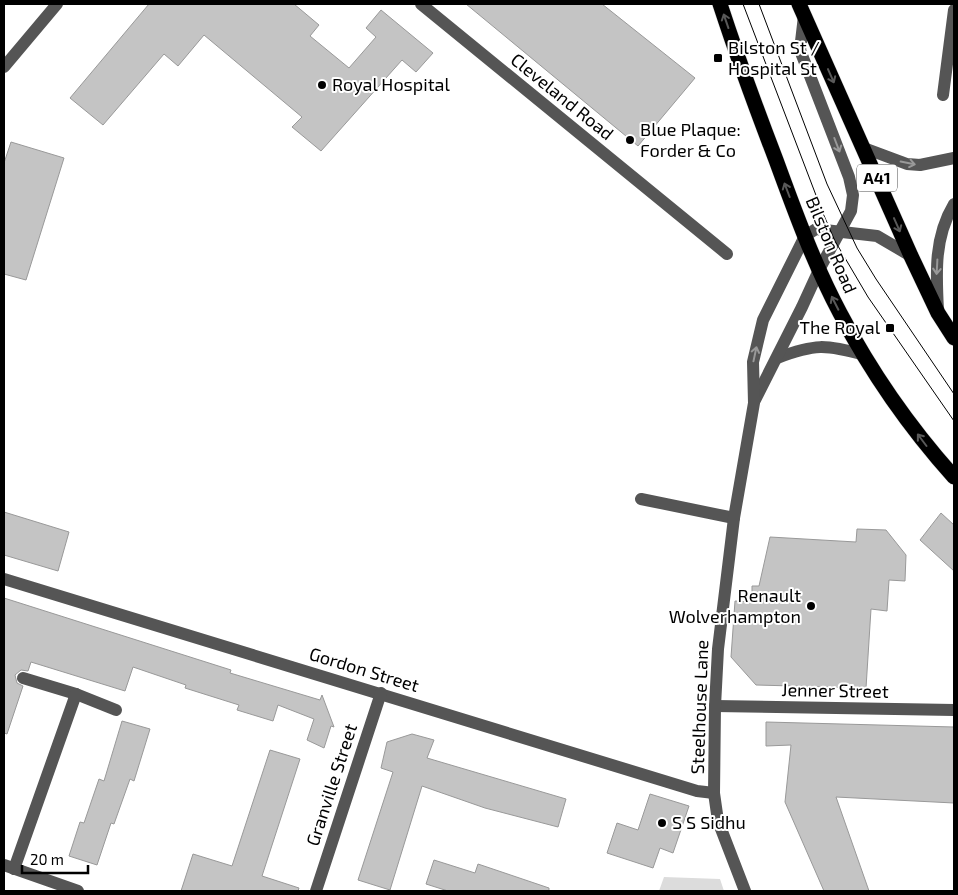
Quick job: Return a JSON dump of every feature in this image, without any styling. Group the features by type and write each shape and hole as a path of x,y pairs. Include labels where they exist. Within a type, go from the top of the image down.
{"highway":[{"name":"Bilston Road","path":"720,4 741,66 819,270 864,355 923,442 954,477"},
{"name":"A41","path":"801,10 911,256 938,313 954,338"}],"street":[{"path":"4,67 57,4"},
{"name":"Cleveland Road","path":"421,4 727,254"},
{"name":"Steelhouse Lane","path":"754,403 819,270 851,211 853,195 845,165 800,50 801,10"},
{"path":"943,96 954,10"},
{"path":"864,148 906,164 920,165 954,158"},
{"path":"938,313 936,274 939,244 945,221 954,204"},
{"path":"805,236 816,229 877,236 911,256"},
{"name":"Steelhouse Lane","path":"744,891 718,821 714,793 715,706 722,617 734,518 754,403 753,362 763,320 805,236"},
{"path":"777,358 816,346 837,348 864,355"},
{"path":"641,499 734,518"},
{"name":"Gordon Street","path":"4,579 696,791 714,793"},
{"path":"23,678 76,694 116,710"},
{"name":"Granville Street","path":"321,890 381,693"},
{"path":"76,694 9,867 78,891"},
{"name":"Jenner Street","path":"715,706 954,710"}],"shaded area":[{"path":"664,877 720,879 724,891 659,891"}],"building":[{"name":"Royal Hospital","path":"149,4 294,4 319,25 310,36 349,68 376,37 366,28 381,10 433,53 416,72 402,60 321,151 292,127 302,117 204,35 178,66 164,54 103,125 70,98"},
{"path":"466,4 602,4 695,78 638,146"},
{"path":"11,142 64,158 26,280 4,274 4,163"},
{"path":"4,512 69,532 58,571 4,555"},
{"path":"941,513 954,525 954,571 920,540"},
{"name":"Renault Wolverhampton","path":"857,529 886,530 906,555 905,581 889,580 887,611 871,609 866,688 756,685 731,657 735,601 752,602 752,586 759,586 770,537 856,542"},
{"path":"4,598 231,670 230,673 320,700 322,695 334,727 331,726 324,748 307,740 314,719 278,705 273,721 237,710 239,705 185,688 186,685 133,667 125,691 31,662 28,671 21,670 15,675 17,683 23,686 7,734 4,733"},
{"path":"122,721 150,729 134,781 130,779 114,824 111,823 97,865 69,856 80,822 84,823 99,779 104,781"},
{"path":"766,722 954,727 954,803 836,797 869,891 824,891 785,802 791,745 766,746"},
{"path":"412,734 434,740 427,758 566,799 558,827 485,808 422,786 390,890 358,880 393,772 381,768 387,742"},
{"path":"270,750 300,759 262,876 299,888 298,891 181,891 193,854 232,866"},
{"path":"650,794 689,806 673,853 660,848 653,868 607,853 617,823 638,830"},
{"path":"434,860 475,873 478,864 549,888 549,891 448,891 426,884"}],"tram line":[{"path":"743,4 835,241 868,297 954,421"},
{"path":"759,4 827,184 857,248 954,394"}],"place":[{"name":"Bilston St / Hospital St","path":"718,58"},
{"name":"Royal Hospital","path":"322,85"},
{"name":"Blue Plaque: Forder & Co","path":"630,140"},
{"name":"The Royal","path":"890,328"},
{"name":"Renault Wolverhampton","path":"811,606"},
{"name":"S S Sidhu","path":"662,823"}]}
